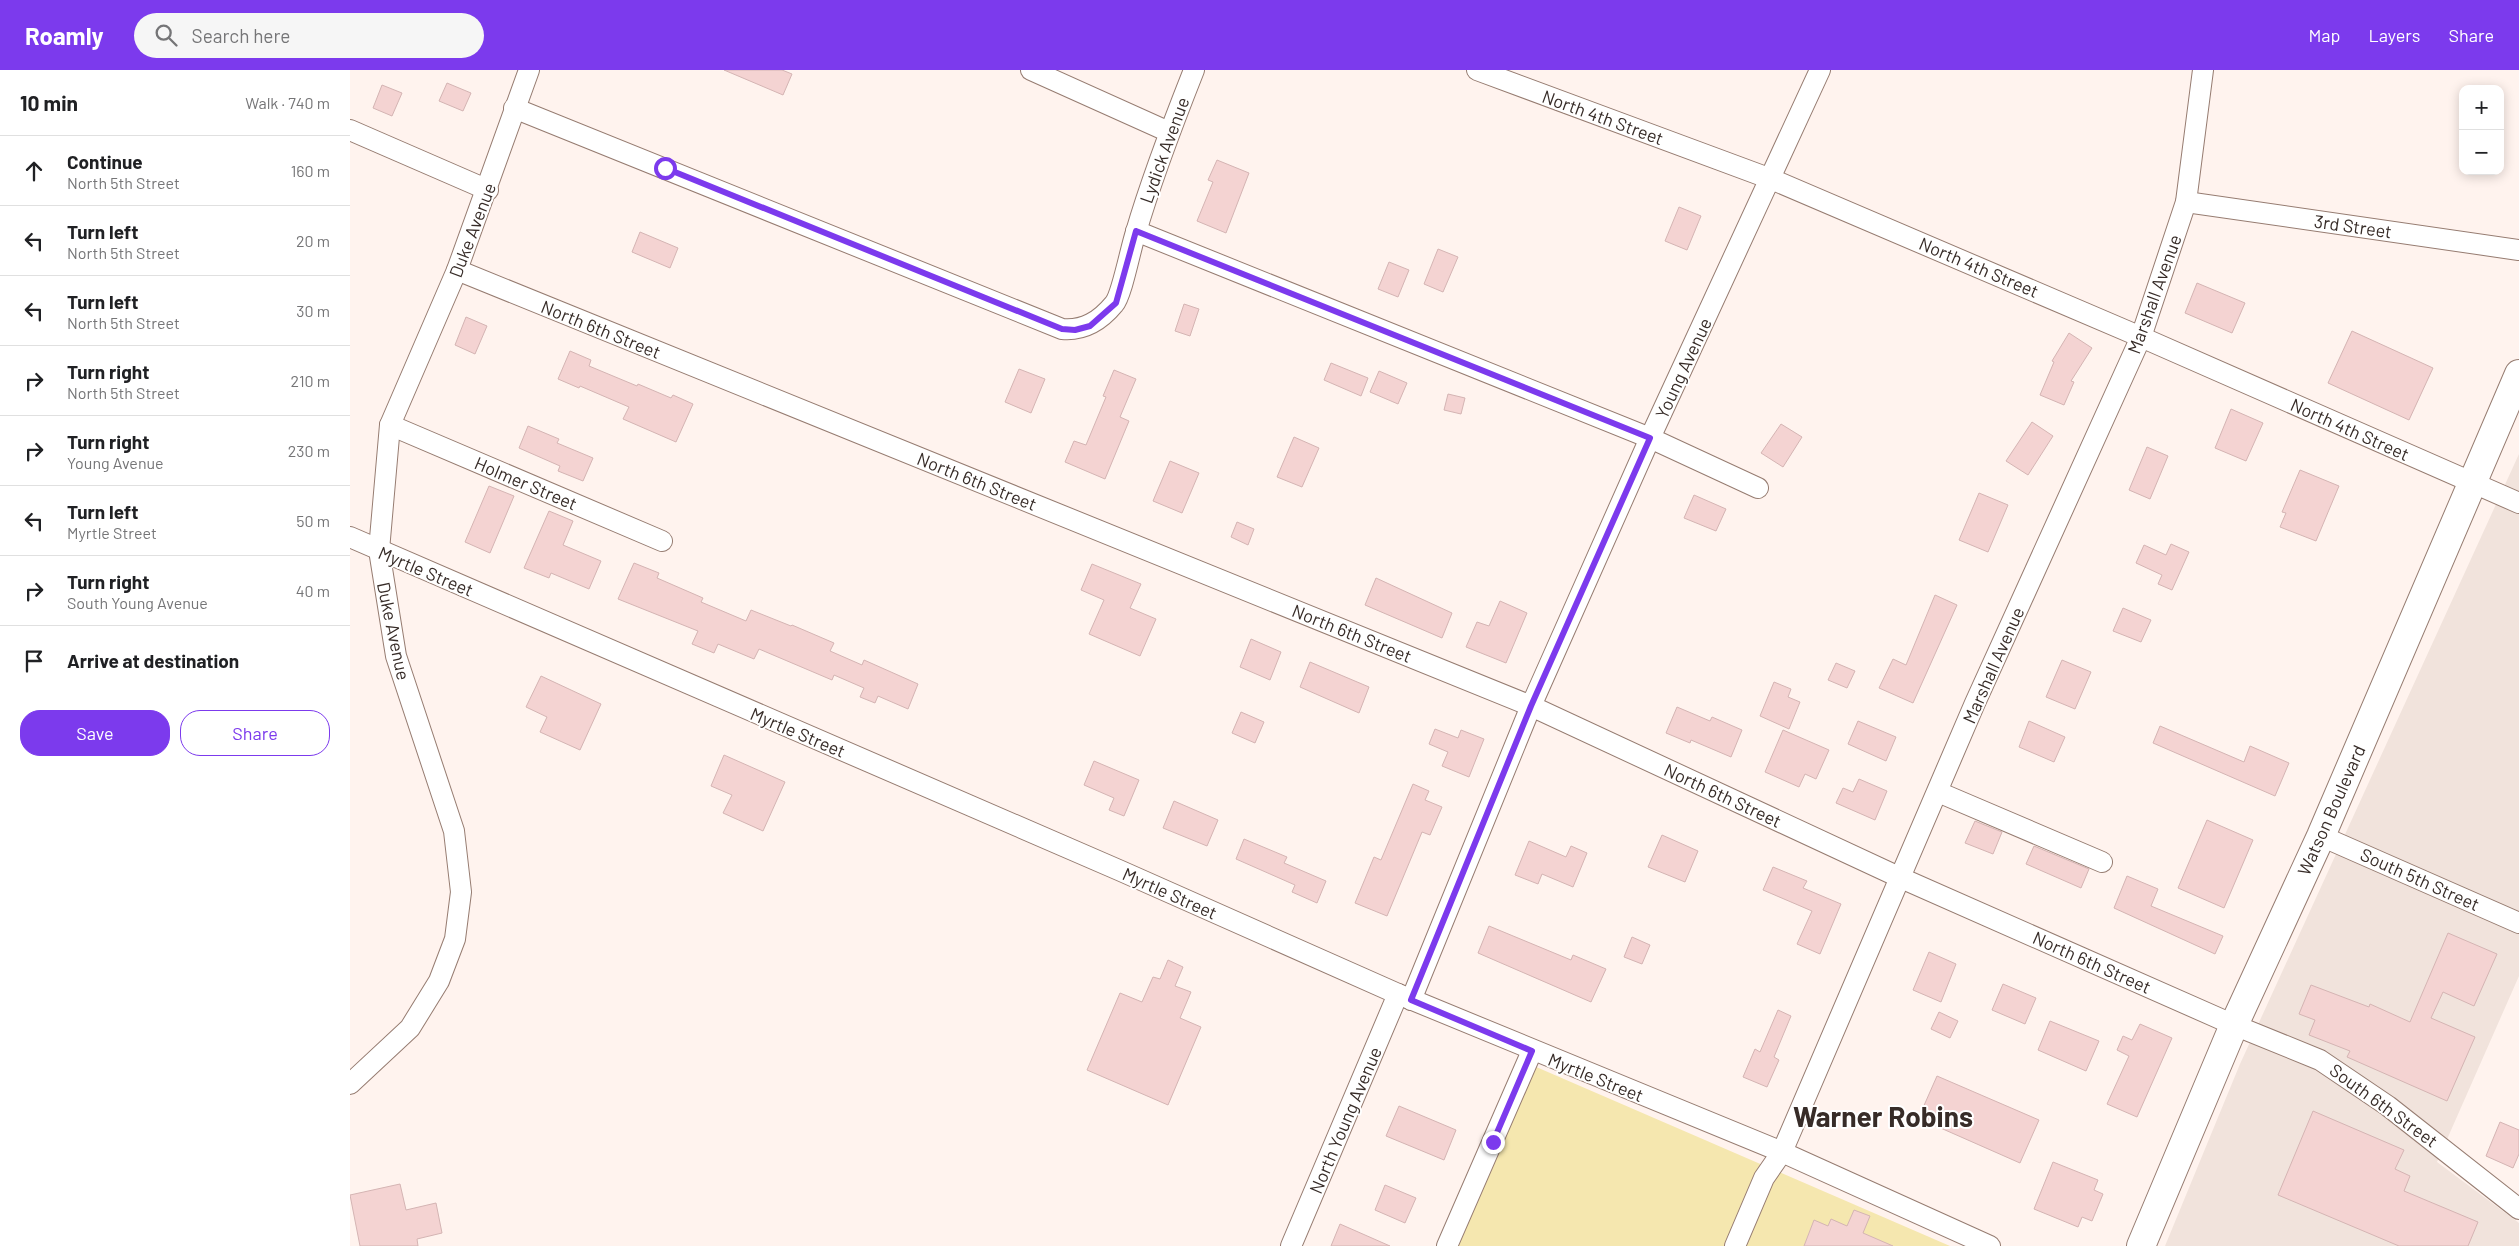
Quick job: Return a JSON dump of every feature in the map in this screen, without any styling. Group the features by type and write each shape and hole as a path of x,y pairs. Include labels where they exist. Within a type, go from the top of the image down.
{"main road":[{"name":"Watson Boulevard","path":"2141,1246 2234,1025 2321,836 2519,374"}],"street":[{"name":"Duke Avenue","path":"350,1084 410,1028 440,981 455,939 462,892 454,831 396,656 379,550 390,425 457,270 488,190 514,108 529,70"},
{"path":"1031,70 1169,132"},
{"name":"Lydick Avenue","path":"514,108 1062,329 1075,330 1090,326 1116,303 1136,231 1169,132 1194,70"},
{"name":"North 4th Street","path":"1477,70 1771,179 2141,337 2472,484 2519,503"},
{"name":"Young Avenue","path":"1405,997 1650,438 1820,70"},
{"name":"Marshall Avenue","path":"1735,1246 1764,1178 1782,1152 1902,878 1975,703 2141,337 2186,202 2203,70"},
{"path":"350,130 488,190"},
{"name":"3rd Street","path":"2186,202 2519,250"},
{"path":"1136,231 1650,438 1758,488"},
{"name":"North 6th Street","path":"457,270 1531,706 1902,878 2234,1025"},
{"name":"Holmer Street","path":"390,425 662,541"},
{"name":"Myrtle Street","path":"350,537 1121,871 1405,997 1532,1051 1782,1152 1990,1246"},
{"path":"1938,792 2102,862"},
{"name":"South 5th Street","path":"2321,836 2519,923"},
{"name":"North Young Avenue","path":"1291,1246 1405,997"},
{"name":"South 6th Street","path":"2234,1025 2320,1060 2349,1078 2480,1176 2519,1209"},
{"path":"1447,1246 1532,1051"}],"shaded area":[{"path":"2519,454 2519,976 2437,1162 2519,1223 2519,1246 2165,1246 2240,1064"},
{"path":"1527,1063 1950,1246 1449,1246"}],"building":[{"path":"724,70 782,70 792,74 783,95"},
{"path":"447,83 471,93 463,111 439,101"},
{"path":"382,85 402,93 392,116 373,108"},
{"path":"1217,160 1249,173 1226,233 1197,221 1213,182 1208,180"},
{"path":"1679,207 1701,216 1687,250 1665,241"},
{"path":"640,232 678,248 670,268 632,252"},
{"path":"1438,249 1458,257 1443,292 1424,284"},
{"path":"1389,262 1409,270 1398,297 1378,289"},
{"path":"2197,283 2245,303 2232,333 2185,313"},
{"path":"1184,304 1199,309 1190,336 1175,331"},
{"path":"466,317 487,326 475,354 455,345"},
{"path":"2352,331 2433,368 2409,420 2328,383"},
{"path":"2069,333 2092,348 2071,381 2074,382 2064,405 2040,395 2054,362 2052,361"},
{"path":"570,351 591,360 589,366 637,386 638,384 671,398 673,395 693,404 676,442 623,419 629,407 580,386 579,388 558,379"},
{"path":"1331,363 1368,378 1361,396 1324,380"},
{"path":"1019,369 1045,379 1031,413 1005,402"},
{"path":"1114,370 1136,379 1120,417 1129,421 1105,479 1065,462 1074,441 1086,445 1106,397 1103,396"},
{"path":"1379,371 1407,383 1398,404 1370,392"},
{"path":"1448,394 1465,398 1461,414 1444,410"},
{"path":"2231,409 2263,423 2246,461 2215,448"},
{"path":"2032,422 2053,436 2028,475 2006,461"},
{"path":"1781,424 1802,437 1783,467 1761,453"},
{"path":"528,426 559,439 557,443 593,458 583,481 558,471 560,466 519,448"},
{"path":"1294,437 1319,448 1302,487 1277,477"},
{"path":"2147,447 2168,456 2150,499 2129,490"},
{"path":"1170,461 1199,473 1182,513 1153,501"},
{"path":"2300,470 2339,486 2316,541 2280,527 2286,513 2282,512"},
{"path":"489,486 514,496 490,553 465,542"},
{"path":"1979,493 2008,505 1988,552 1959,540"},
{"path":"1694,495 1726,509 1716,531 1684,518"},
{"path":"549,511 573,521 563,545 601,561 589,589 551,573 549,578 524,568"},
{"path":"1237,522 1254,529 1248,545 1231,537"},
{"path":"2171,544 2189,552 2172,590 2158,584 2162,575 2136,563 2144,545 2166,555"},
{"path":"634,563 659,573 657,578 703,598 701,602 746,621 751,610 792,625 834,643 830,651 862,665 864,660 918,684 908,709 878,696 875,703 860,697 864,688 834,675 832,680 759,649 754,659 718,644 714,653 692,644 698,631 618,599"},
{"path":"1092,564 1141,584 1130,608 1156,619 1140,656 1089,634 1104,600 1081,590"},
{"path":"1376,578 1452,613 1442,638 1365,605"},
{"path":"1935,595 1957,605 1913,703 1879,688 1893,659 1906,665"},
{"path":"1500,601 1527,613 1506,663 1466,647 1477,622 1489,626"},
{"path":"2123,608 2151,620 2141,642 2113,631"},
{"path":"1251,639 1281,652 1270,680 1240,667"},
{"path":"2062,660 2091,672 2075,709 2046,697"},
{"path":"1310,662 1369,687 1359,713 1300,687"},
{"path":"1836,663 1855,671 1847,688 1828,680"},
{"path":"541,676 601,704 580,750 540,732 547,717 526,707"},
{"path":"1774,682 1791,689 1788,697 1800,702 1789,729 1760,716"},
{"path":"1677,707 1710,721 1712,717 1742,730 1731,757 1691,740 1690,743 1666,733"},
{"path":"1241,712 1264,722 1255,743 1232,733"},
{"path":"1858,721 1896,737 1886,761 1848,744"},
{"path":"2029,721 2065,737 2054,762 2019,747"},
{"path":"2160,726 2244,762 2250,746 2289,763 2275,796 2153,743"},
{"path":"1435,729 1458,738 1461,730 1484,739 1469,777 1442,766 1448,752 1429,744"},
{"path":"1783,730 1829,750 1816,779 1805,774 1799,787 1765,772"},
{"path":"724,755 785,782 763,831 723,813 732,795 711,786"},
{"path":"1094,761 1139,780 1124,816 1109,810 1114,798 1084,785"},
{"path":"1859,779 1887,791 1875,820 1836,803 1843,788 1853,792"},
{"path":"1413,784 1429,791 1425,800 1442,807 1430,835 1422,832 1387,916 1355,903 1374,857 1381,860"},
{"path":"1174,801 1218,820 1207,846 1163,828"},
{"path":"2207,820 2253,840 2224,908 2178,888"},
{"path":"1975,821 2002,832 1993,854 1965,843"},
{"path":"1662,835 1698,851 1685,882 1648,867"},
{"path":"1244,839 1287,857 1284,863 1326,881 1317,903 1292,892 1295,885 1236,859"},
{"path":"1529,841 1566,857 1571,846 1587,853 1573,887 1542,874 1538,884 1515,875"},
{"path":"2034,846 2089,869 2081,888 2026,864"},
{"path":"1773,867 1807,881 1803,888 1841,904 1820,954 1797,944 1812,911 1763,890"},
{"path":"2127,876 2158,889 2151,906 2223,936 2215,954 2114,908"},
{"path":"1489,926 1571,960 1573,955 1606,969 1591,1002 1478,953"},
{"path":"2448,933 2497,954 2474,1006 2443,992 2431,1018 2475,1037 2447,1101 2347,1057 2350,1051 2309,1035 2315,1020 2299,1014 2311,985 2369,1007 2370,1004 2410,1022"},
{"path":"1632,937 1650,945 1642,964 1624,957"},
{"path":"1929,952 1956,964 1941,1002 1913,990"},
{"path":"1168,960 1183,967 1175,986 1191,992 1180,1018 1201,1027 1168,1105 1087,1070 1120,993 1142,1002 1153,977 1160,979"},
{"path":"2003,984 2036,998 2025,1024 1992,1010"},
{"path":"1778,1010 1791,1016 1774,1057 1779,1060 1767,1087 1743,1077 1755,1049 1760,1052"},
{"path":"1939,1012 1958,1021 1950,1038 1931,1029"},
{"path":"2050,1021 2099,1041 2086,1071 2038,1050"},
{"path":"2140,1024 2172,1038 2137,1117 2107,1104 2129,1056 2117,1050 2123,1036 2132,1040"},
{"path":"1937,1076 2039,1120 2020,1163 1927,1122 1930,1114 1922,1110"},
{"path":"1399,1106 1456,1130 1444,1160 1386,1136"},
{"path":"2313,1111 2404,1150 2395,1169 2410,1176 2404,1191 2478,1222 2468,1246 2399,1246 2278,1195"},
{"path":"2500,1122 2519,1130 2519,1154 2513,1168 2486,1156"},
{"path":"2053,1162 2098,1180 2094,1190 2103,1194 2092,1221 2082,1217 2078,1227 2034,1209"},
{"path":"400,1184 406,1210 436,1203 442,1233 417,1239 418,1246 360,1246 350,1195"},
{"path":"1385,1185 1416,1198 1405,1223 1375,1210"},
{"path":"1854,1210 1870,1216 1863,1233 1893,1246 1804,1246 1814,1220 1828,1226 1831,1219 1847,1226"},
{"path":"1340,1224 1390,1246 1331,1246"}],"district":[{"name":"Warner Robins","path":"1883,1116"}],"route":[{"path":"665,168 1062,329 1075,330 1090,326 1116,303 1136,231 1650,438 1531,706 1411,1000 1532,1051 1493,1142"}]}
